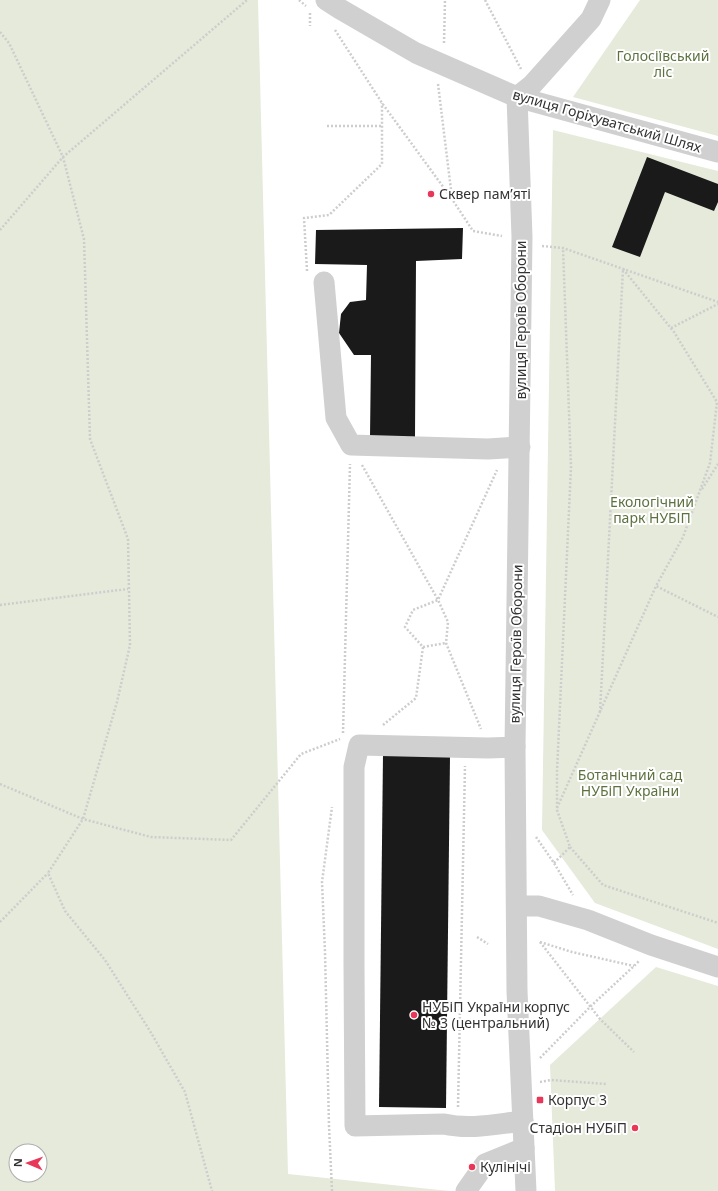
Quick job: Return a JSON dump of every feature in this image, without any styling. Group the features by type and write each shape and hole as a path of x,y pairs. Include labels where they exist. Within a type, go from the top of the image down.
{"street":[{"path":"517,98 532,85 587,24 600,0"},
{"name":"вулиця Горіхуватський Шлях","path":"318,4 340,9 416,53 517,98 718,152"},
{"name":"вулиця Героїв Оборони","path":"517,98 529,241 520,447 515,747 517,991 526,1191"},
{"path":"324,282 336,418 351,445 488,449 520,447"},
{"path":"515,747 488,748 351,741 354,767 355,1126 444,1124 458,1127 476,1127 523,1120"},
{"path":"517,906 539,906 588,920 651,945 718,967"},
{"path":"466,1191 485,1164 524,1148"}],"path":[{"path":"0,230 62,157 247,0"},
{"path":"444,35 445,0"},
{"path":"485,0 523,72"},
{"path":"310,26 318,4"},
{"path":"333,26 382,103 452,199 473,231 563,248 718,303"},
{"path":"0,32 9,43 62,157 84,239 90,439 128,539 130,645 117,702 83,819 48,873 0,922"},
{"path":"443,65 438,84 452,199"},
{"path":"324,282 308,277 304,218 329,214 382,164 382,103"},
{"path":"327,126 382,126"},
{"path":"563,248 571,467 558,756 557,810 570,847 603,885 718,923"},
{"path":"557,810 656,586 683,536 710,463 717,402 671,328 623,269"},
{"path":"600,712 623,269"},
{"path":"671,328 718,303"},
{"path":"351,445 438,600 448,622 446,643 488,748"},
{"path":"699,494 718,464"},
{"path":"0,784 83,819 151,837 231,840 301,754 351,741 416,698 423,647 405,627 412,610 438,600 497,470"},
{"path":"656,586 718,617"},
{"path":"0,605 129,589"},
{"path":"423,647 446,643"},
{"path":"458,1127 465,747"},
{"path":"535,835 554,863 588,920"},
{"path":"554,863 570,847"},
{"path":"48,873 65,911 105,960 150,1031 185,1092 212,1191"},
{"path":"477,937 488,944"},
{"path":"634,966 572,952 540,942 600,1019 634,1052"},
{"path":"538,1060 591,1006 634,966 651,945"},
{"path":"539,1082 551,1080 606,1084"}],"green space":[{"path":"0,0 258,0 288,1174 449,1191 0,1191"},
{"name":"Голосіївський ліс","path":"640,0 718,0 718,136 573,97"},
{"name":"Ботанічний сад НУБіП України","path":"553,130 718,171 718,949 595,903 542,830"},
{"name":"Стадіон НУБіП","path":"656,967 718,986 718,1191 555,1191 550,1065"}],"building":[{"path":"647,157 718,184 718,202 714,211 665,192 640,257 612,247"},
{"path":"463,228 462,259 416,261 415,437 370,437 371,355 354,355 339,333 341,314 350,302 366,300 367,265 315,264 316,230"},
{"name":"НУБіП України корпус № 3 (центральний)","path":"383,755 450,756 446,1108 379,1107"}],"place":[{"name":"Сквер пам’яті","path":"431,194"},
{"name":"НУБіП України корпус № 3 (центральний)","path":"414,1015"},
{"name":"Корпус 3","path":"540,1100"},
{"name":"Стадіон НУБіП","path":"635,1128"},
{"name":"Кулінічі","path":"472,1167"}],"park label":[{"name":"Екологічний парк НУБІП","path":"652,510"}]}
